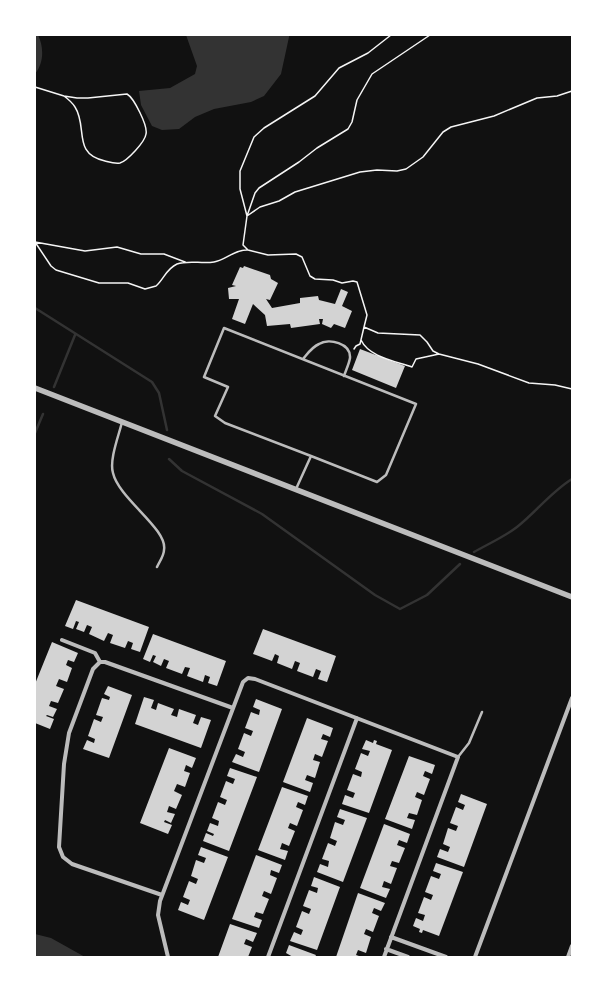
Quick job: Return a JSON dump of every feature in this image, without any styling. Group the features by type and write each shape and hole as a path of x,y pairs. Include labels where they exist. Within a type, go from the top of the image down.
{"street":[{"path":"35,388 572,597"},
{"path":"62,640 95,653 100,662"},
{"path":"162,895 72,864 63,857 58,847 64,764 69,733 93,669 100,662 105,662 233,708"},
{"path":"168,957 158,915 162,895 243,682 248,678 458,757 384,957"},
{"path":"475,957 572,698"},
{"path":"268,957 357,718"},
{"path":"391,937 446,957"},
{"path":"568,957 572,946"},
{"path":"386,949 408,957"}],"lane":[{"path":"224,328 344,376 416,404 386,474 377,482 225,423 215,416 228,387 204,378 224,328"},
{"path":"303,360 313,347 325,341 344,346 349,353 350,358 344,376"},
{"path":"122,422 112,464 112,473 119,488 131,503 156,528 164,543 164,550 157,567"},
{"path":"296,490 311,456"},
{"path":"458,757 469,743 482,712"}],"path":[{"path":"247,216 240,189 240,171 254,137 264,128 315,96 339,68 368,53 391,35"},
{"path":"248,250 243,245 247,216 255,193 259,188 295,166 321,145 348,129 352,122 357,100 372,74 430,35"},
{"path":"35,87 64,96 88,98 127,94 132,97 146,126 145,138 124,162 118,163 94,158 89,155 84,143 76,108 64,96"},
{"path":"247,216 260,207 279,201 297,191 360,172 377,170 397,171 406,169 423,157 443,132 451,127 494,116 537,98 557,96 572,90"},
{"path":"35,242 85,251 117,247 141,254 164,254 187,263"},
{"path":"35,242 51,266 56,270 98,283 128,283 145,289 156,286 165,273 173,266 187,263 215,262 238,250 248,250 268,255 296,254 302,257 310,276 315,279 332,280 342,283 353,281 357,282 367,315 360,344 356,346 350,358"},
{"path":"364,326 378,333 420,335 428,342 433,351 439,354 478,364 529,383 555,385 572,389"},
{"path":"361,340 364,347 370,352 412,367 416,359 439,354"}],"shaded area":[{"path":"35,35 38,35 40,40 42,55 40,65 35,74"},
{"path":"186,35 289,35 289,37 281,74 264,96 251,102 214,109 195,117 179,129 162,130 152,126 141,105 139,91 170,88 195,74 197,66"},
{"path":"35,934 51,938 85,957 35,957"}],"building":[{"path":"244,266 270,275 271,279 278,283 270,300 266,299 272,308 300,303 300,298 318,296 319,300 335,304 341,289 348,292 342,306 352,311 345,328 334,324 331,328 322,324 323,319 319,319 320,324 291,328 290,324 267,326 265,315 253,304 245,324 232,319 239,299 229,299 228,288 236,286 232,285 240,267 243,268"},
{"path":"360,349 405,366 396,388 352,370"},
{"path":"76,600 149,627 140,652 131,649 133,643 128,641 125,648 110,643 113,635 108,633 104,641 89,634 92,627 87,625 84,632 76,629 79,622 76,621 73,629 65,626"},
{"path":"263,629 336,656 327,682 318,679 321,671 316,669 313,677 297,671 300,663 295,661 292,669 277,663 279,656 275,654 272,661 253,654"},
{"path":"153,634 226,661 217,686 208,683 210,677 205,675 203,682 187,676 190,668 185,667 182,674 166,668 169,661 164,659 161,666 153,662 156,656 153,655 150,662 143,659"},
{"path":"52,642 78,653 74,662 68,660 66,665 72,668 67,682 59,679 56,686 64,689 58,703 51,701 49,706 57,709 53,717 46,716 54,719 50,729 35,723 35,684"},
{"path":"108,686 132,695 109,758 83,749 87,740 94,743 95,739 88,736 94,719 101,722 103,717 96,715 102,698 109,700 110,697 104,694"},
{"path":"144,697 154,700 151,708 156,710 158,703 174,709 171,715 177,717 179,709 196,715 193,723 198,725 201,717 211,720 201,748 135,724"},
{"path":"256,699 282,709 259,772 232,762 236,754 243,757 245,752 238,749 244,733 251,736 253,731 245,728 251,712 259,715 260,710 253,707"},
{"path":"307,718 333,728 330,737 323,734 321,739 328,741 322,757 315,754 313,760 320,762 315,778 307,775 305,780 313,783 310,792 283,782"},
{"path":"366,740 373,743 374,740 377,741 376,744 392,750 369,813 342,804 345,795 353,798 355,793 347,790 353,774 361,777 362,772 355,769 361,753 368,756 370,751 362,749"},
{"path":"169,748 196,758 192,768 186,765 184,771 190,773 185,787 177,784 174,791 182,795 176,809 169,806 167,812 175,814 171,823 165,820 164,822 172,825 168,834 140,823"},
{"path":"409,756 435,765 432,774 425,771 423,776 430,779 424,795 417,792 415,797 422,800 417,815 409,813 407,818 415,820 412,829 385,819"},
{"path":"230,768 257,777 229,851 203,841 206,833 213,836 214,834 207,831 210,823 218,826 219,821 212,818 218,802 225,805 227,800 220,797 226,781 233,784 235,779 227,776"},
{"path":"282,787 308,796 305,805 298,802 296,807 303,810 297,826 290,823 288,828 295,831 289,846 282,843 280,849 288,851 285,860 258,850"},
{"path":"461,794 487,804 464,867 437,857 440,849 448,852 450,847 443,844 448,828 456,831 458,826 450,823 456,807 463,810 465,805 458,802"},
{"path":"340,809 367,818 343,882 317,872 320,864 328,867 329,861 322,859 328,843 335,846 337,841 330,838 335,822 343,825 345,820 337,817"},
{"path":"384,824 410,834 407,843 399,840 397,845 405,848 399,863 392,861 390,866 397,868 391,884 384,881 382,887 390,889 386,898 360,888"},
{"path":"201,847 228,857 204,920 178,910 181,902 188,905 190,900 183,897 189,881 196,884 198,879 191,876 196,860 204,863 206,858 198,855"},
{"path":"256,855 282,865 279,873 271,870 270,875 277,878 271,894 264,891 262,896 269,899 263,914 256,912 254,917 262,920 259,928 232,919"},
{"path":"436,863 463,872 439,936 423,930 422,933 419,932 420,929 413,926 416,918 423,921 425,915 418,913 424,897 431,900 433,895 425,892 431,876 439,879 441,874 433,871"},
{"path":"314,877 340,887 317,950 290,941 294,932 301,935 303,930 296,927 302,911 309,914 311,909 303,906 309,890 317,893 318,888 311,886"},
{"path":"358,893 385,903 381,911 374,908 372,913 379,916 373,932 366,929 364,934 371,937 366,953 358,950 356,955 362,957 336,957"},
{"path":"230,924 257,933 253,942 246,939 244,944 252,947 248,957 218,957"},
{"path":"289,945 316,955 315,957 293,957 286,953"}],"waterway":[{"path":"35,308 152,382 159,393 167,430"},
{"path":"54,387 75,335"},
{"path":"35,433 43,414"},
{"path":"169,459 182,471 262,514 375,595 400,609 427,595 460,564"},
{"path":"474,552 517,527 557,490 572,479"}]}
